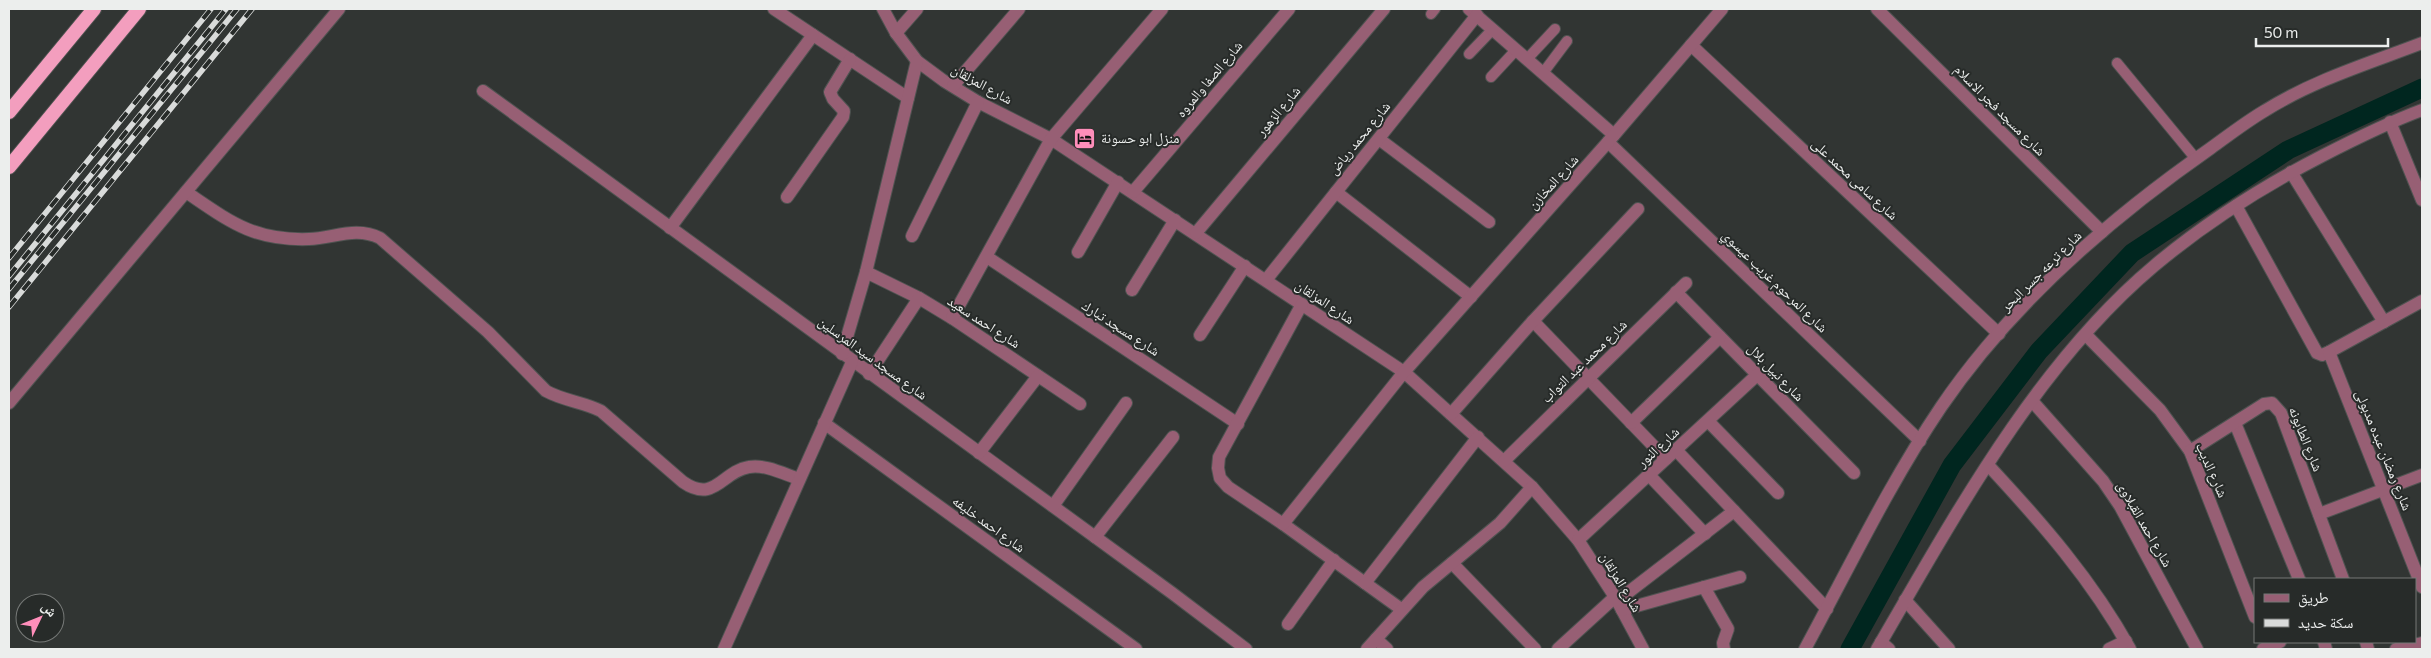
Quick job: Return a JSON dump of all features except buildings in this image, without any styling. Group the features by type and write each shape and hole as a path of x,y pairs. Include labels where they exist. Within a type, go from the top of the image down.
{"highway":[{"path":"9,112 94,9"},
{"path":"9,167 139,9"}],"street":[{"path":"9,403 339,9"},
{"path":"774,9 908,98"},
{"name":"شارع المزلقان","path":"883,9 896,33 917,61 978,102 1051,139 1404,372 1532,487 1578,540 1618,603 1643,649"},
{"path":"896,33 917,9"},
{"path":"953,86 1019,9"},
{"path":"952,318 987,258 1051,139 1162,9"},
{"name":"شارع الصفا والمروه","path":"1133,192 1289,9"},
{"name":"شارع الزهور","path":"1196,233 1384,9"},
{"name":"شارع المخازن","path":"1283,524 1404,372 1611,138 1722,9"},
{"name":"شارع مسجد فجر الاسلام","path":"1876,9 2102,232"},
{"name":"شارع المرحوم غريب عيسوي","path":"1473,12 1543,73 1611,138 1920,441"},
{"name":"شارع محمد رياض","path":"1266,280 1379,139 1473,12"},
{"path":"670,228 813,35"},
{"name":"شارع ترعه جسر البحر","path":"1805,649 1895,482 1941,408 1981,353 2027,303 2102,232 2167,178 2266,110 2307,88 2422,43"},
{"name":"شارع سامى محمد على","path":"1691,45 1999,334"},
{"path":"787,197 843,117 844,111 833,99 830,92 850,60"},
{"path":"724,649 824,422 847,358 917,61"},
{"name":"شارع مسجد سيد المرسلين","path":"483,91 1246,649"},
{"path":"912,236 978,102"},
{"path":"1882,647 1905,600 1988,464 2033,402 2086,335 2153,267 2236,206 2291,172 2390,122 2422,110"},
{"path":"2390,122 2422,200"},
{"path":"1379,139 1489,222"},
{"path":"2291,172 2384,322"},
{"path":"1078,252 1118,182"},
{"path":"186,192 237,226 254,232 291,239 310,239 355,231 372,234 380,238 488,332 537,383 557,397 601,411 683,482 695,489 702,490 715,487 737,472 751,466 766,468 799,479"},
{"path":"1336,192 1471,297"},
{"path":"2236,206 2312,348 2326,353 2422,301"},
{"path":"1451,414 1533,321 1638,209"},
{"path":"1132,290 1175,220"},
{"name":"شارع مسجد تبارك","path":"987,258 1238,424"},
{"path":"1200,335 1245,266"},
{"name":"شارع احمد سعيد","path":"866,272 919,298 952,318 1080,404"},
{"name":"شارع محمد عبد التواب","path":"1504,461 1686,282"},
{"name":"شارع نبيل بلال","path":"1676,292 1854,473"},
{"path":"869,374 919,298"},
{"path":"1302,304 1219,457 1218,468 1220,478 1228,487 1334,560 1401,610"},
{"path":"1533,321 1666,459"},
{"name":"شارع الديب","path":"2086,335 2160,410 2190,450 2254,614"},
{"path":"1631,423 1720,337"},
{"name":"شارع رمضان عبده مدبولى","path":"2326,353 2384,490 2422,587"},
{"name":"شارع النور","path":"1578,540 1757,375"},
{"path":"979,453 1038,376"},
{"name":"شارع احمد القبلاوى","path":"2033,402 2103,481 2120,506 2197,649"},
{"path":"1053,506 1126,403"},
{"name":"شارع الطابونه","path":"2190,450 2264,404 2272,403 2277,406 2343,578"},
{"path":"1708,420 1778,493"},
{"name":"شارع احمد خليفه","path":"824,422 1136,649"},
{"path":"2235,423 2299,578"},
{"path":"1095,537 1173,437"},
{"path":"1365,583 1478,437"},
{"path":"1676,450 1827,609"},
{"path":"1988,464 2040,521 2085,578 2128,645 2109,649"},
{"path":"2319,514 2422,475"},
{"path":"1649,476 1705,534"},
{"path":"1367,649 1423,587 1500,522 1532,487"},
{"path":"1558,649 1734,512"},
{"path":"1288,624 1334,560"},
{"path":"1452,563 1535,649"},
{"path":"1618,603 1704,587 1740,577"},
{"path":"1704,587 1728,630 1723,643 1724,649"},
{"path":"1905,600 1949,649"},
{"path":"1376,639 1387,649"},
{"path":"2404,648 2422,642"}],"lane":[{"path":"1469,54 1493,29"},
{"path":"1527,59 1554,29"},
{"path":"1543,73 1567,41"},
{"path":"1491,77 1516,50"},
{"path":"2117,62 2196,158"}],"waterway":[{"path":"1850,649 1952,465 2039,351 2132,253 2288,150 2422,88"}],"railway":[{"path":"9,258 211,9"},
{"path":"9,276 226,9"},
{"path":"9,289 237,9"},
{"path":"9,307 252,9"}],"place":[{"name":"منزل ابو حسونة","path":"1085,138"}]}
